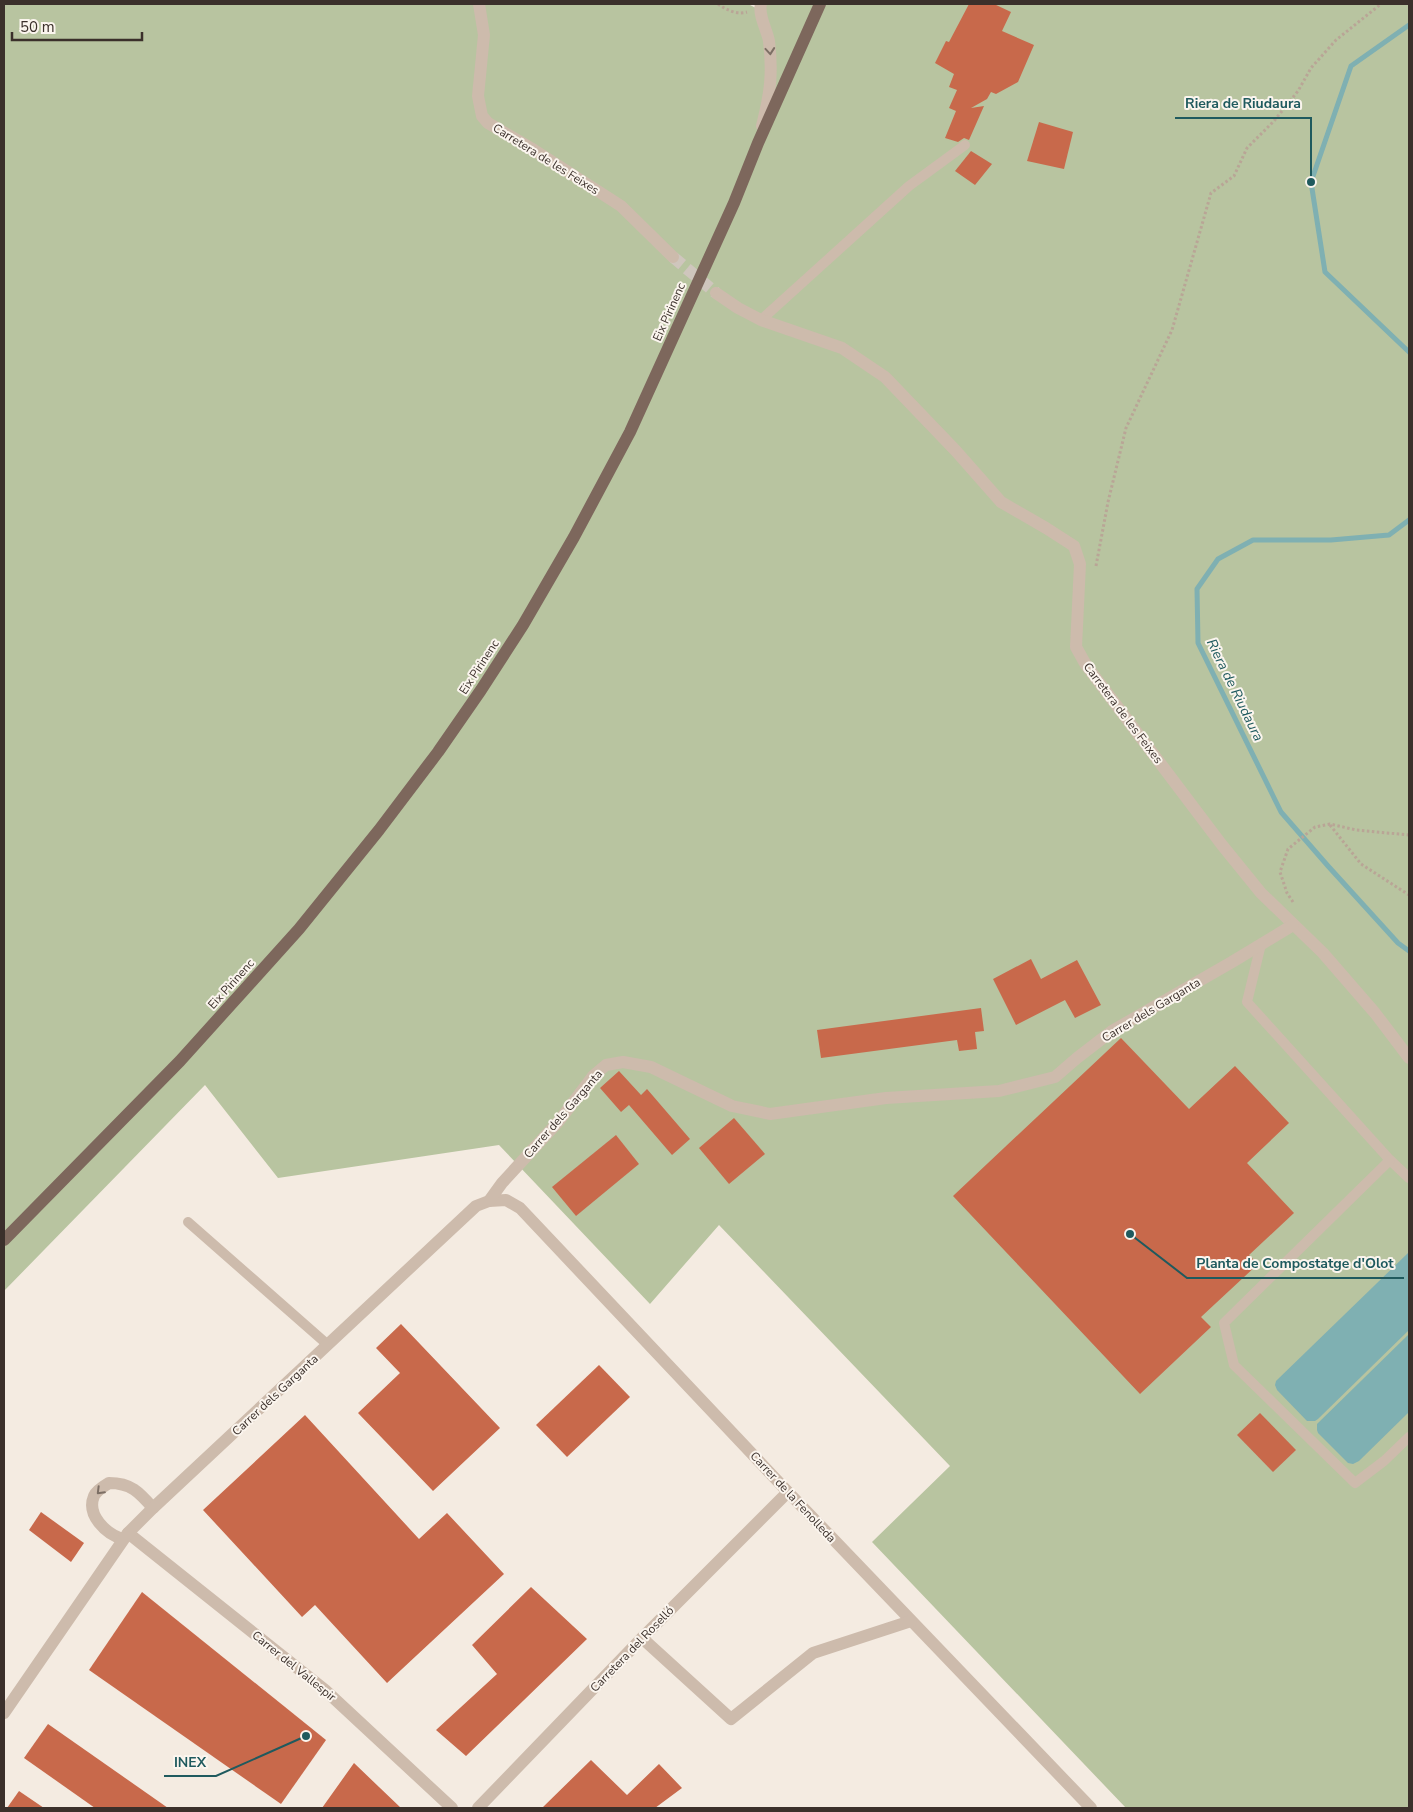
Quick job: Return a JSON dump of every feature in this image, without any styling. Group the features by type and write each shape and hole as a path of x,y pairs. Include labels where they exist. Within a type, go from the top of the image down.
{"main road":[{"name":"Eix Pirinenc","path":"4,1240 180,1061 299,929 379,830 476,698 528,617 574,537 630,432 734,202 820,4"},
{"path":"4,1233 33,1211"}],"street":[{"name":"Carretera de les Feixes","path":"479,4 484,35 478,96 482,116 488,123 621,206 673,257"},
{"path":"758,143 772,81 769,39 759,5"},
{"name":"Carretera de les Feixes","path":"716,293 738,308 761,320 842,348 885,377 956,450 1001,502 1074,546 1080,564 1076,647 1079,654 1222,845 1261,893 1323,953 1375,1012 1409,1058"},
{"name":"Carrer dels Garganta","path":"4,1714 126,1536 476,1206 489,1201 502,1183 559,1121 593,1076 606,1065 623,1062 651,1067 732,1106 770,1114 886,1098 999,1091 1055,1077 1112,1031 1293,924"},
{"name":"Carrer de la Fenolleda","path":"489,1201 506,1200 520,1208 788,1492 1091,1808"},
{"path":"126,1536 113,1536 100,1525 92,1508 94,1494 109,1483 123,1483 139,1492 154,1508"},
{"name":"Carretera del Roselló","path":"478,1808 642,1638 788,1492"},
{"name":"Carrer del Vallespir","path":"126,1536 325,1690 452,1808"},
{"path":"642,1638 731,1719 813,1652 911,1621"}],"lane":[{"path":"761,320 909,186 965,145"},
{"path":"1261,944 1247,1002 1390,1160 1409,1178"},
{"path":"1390,1160 1224,1323 1234,1365 1355,1483 1384,1461 1409,1437"},
{"path":"188,1222 328,1345"}],"path":[{"path":"1096,567 1108,502 1126,428 1172,330 1211,193 1234,176 1247,148 1274,121 1298,91 1317,61 1336,40 1381,4"},
{"path":"1298,909 1287,893 1280,872 1288,849 1315,827 1330,824 1356,830 1409,836"},
{"path":"1330,824 1361,864 1409,895"}],"green space":[{"path":"4,4 748,4 760,10 763,4 1409,4 1409,1808 1126,1808 872,1542 950,1466 719,1225 650,1304 499,1145 278,1178 205,1085 4,1291"}],"water":[{"path":"1409,1252 1409,1330 1318,1419 1307,1421 1277,1390 1276,1381"},
{"path":"1409,1334 1409,1412 1359,1461 1353,1464 1348,1463 1318,1433 1317,1424"}],"building":[{"path":"969,4 994,4 1011,12 1002,31 1034,45 1018,82 996,94 991,92 987,99 971,108 984,106 969,140 964,138 958,142 945,138 956,111 949,108 957,90 949,87 954,74 935,63 946,41 949,42"},
{"path":"1039,122 1073,132 1064,169 1027,161"},
{"path":"971,151 992,164 975,185 955,171"},
{"path":"1031,959 1041,979 1077,960 1101,1005 1075,1018 1065,1000 1016,1025 993,979"},
{"path":"981,1008 984,1031 975,1032 977,1049 959,1051 957,1040 821,1058 817,1030"},
{"path":"1121,1038 1189,1109 1235,1066 1289,1123 1247,1163 1294,1213 1249,1255 1258,1264 1201,1317 1211,1327 1140,1394 953,1196"},
{"path":"619,1071 641,1095 647,1089 690,1139 672,1155 629,1105 621,1112 600,1088"},
{"path":"734,1118 765,1154 729,1184 699,1148"},
{"path":"616,1135 639,1164 576,1216 552,1187"},
{"path":"401,1324 500,1428 433,1491 358,1413 400,1373 376,1348"},
{"path":"599,1365 630,1397 567,1457 536,1425"},
{"path":"1260,1413 1296,1450 1273,1472 1237,1435"},
{"path":"305,1415 419,1539 447,1513 504,1574 387,1683 315,1605 302,1617 203,1510"},
{"path":"41,1512 84,1543 71,1562 29,1530"},
{"path":"531,1587 587,1639 466,1756 436,1730 497,1674 472,1645"},
{"path":"142,1592 326,1740 281,1804 89,1670"},
{"path":"48,1724 168,1808 95,1808 24,1758"},
{"path":"591,1760 627,1795 659,1764 682,1788 655,1808 542,1808"},
{"path":"354,1763 379,1787 401,1808 322,1808"},
{"path":"19,1791 44,1808 7,1808"}],"waterway":[{"name":"Riera de Riudaura","path":"1409,25 1351,66 1311,182 1325,272 1409,352"},
{"name":"Riera de Riudaura","path":"1409,520 1389,535 1331,540 1253,540 1218,559 1197,589 1198,643 1281,812 1398,943 1409,951"}],"tunnel":[{"path":"673,257 716,293"}],"place":[{"name":"Riera de Riudaura","path":"1311,182"},
{"name":"Planta de Compostatge d'Olot","path":"1130,1234"},
{"name":"INEX","path":"306,1736"}]}
